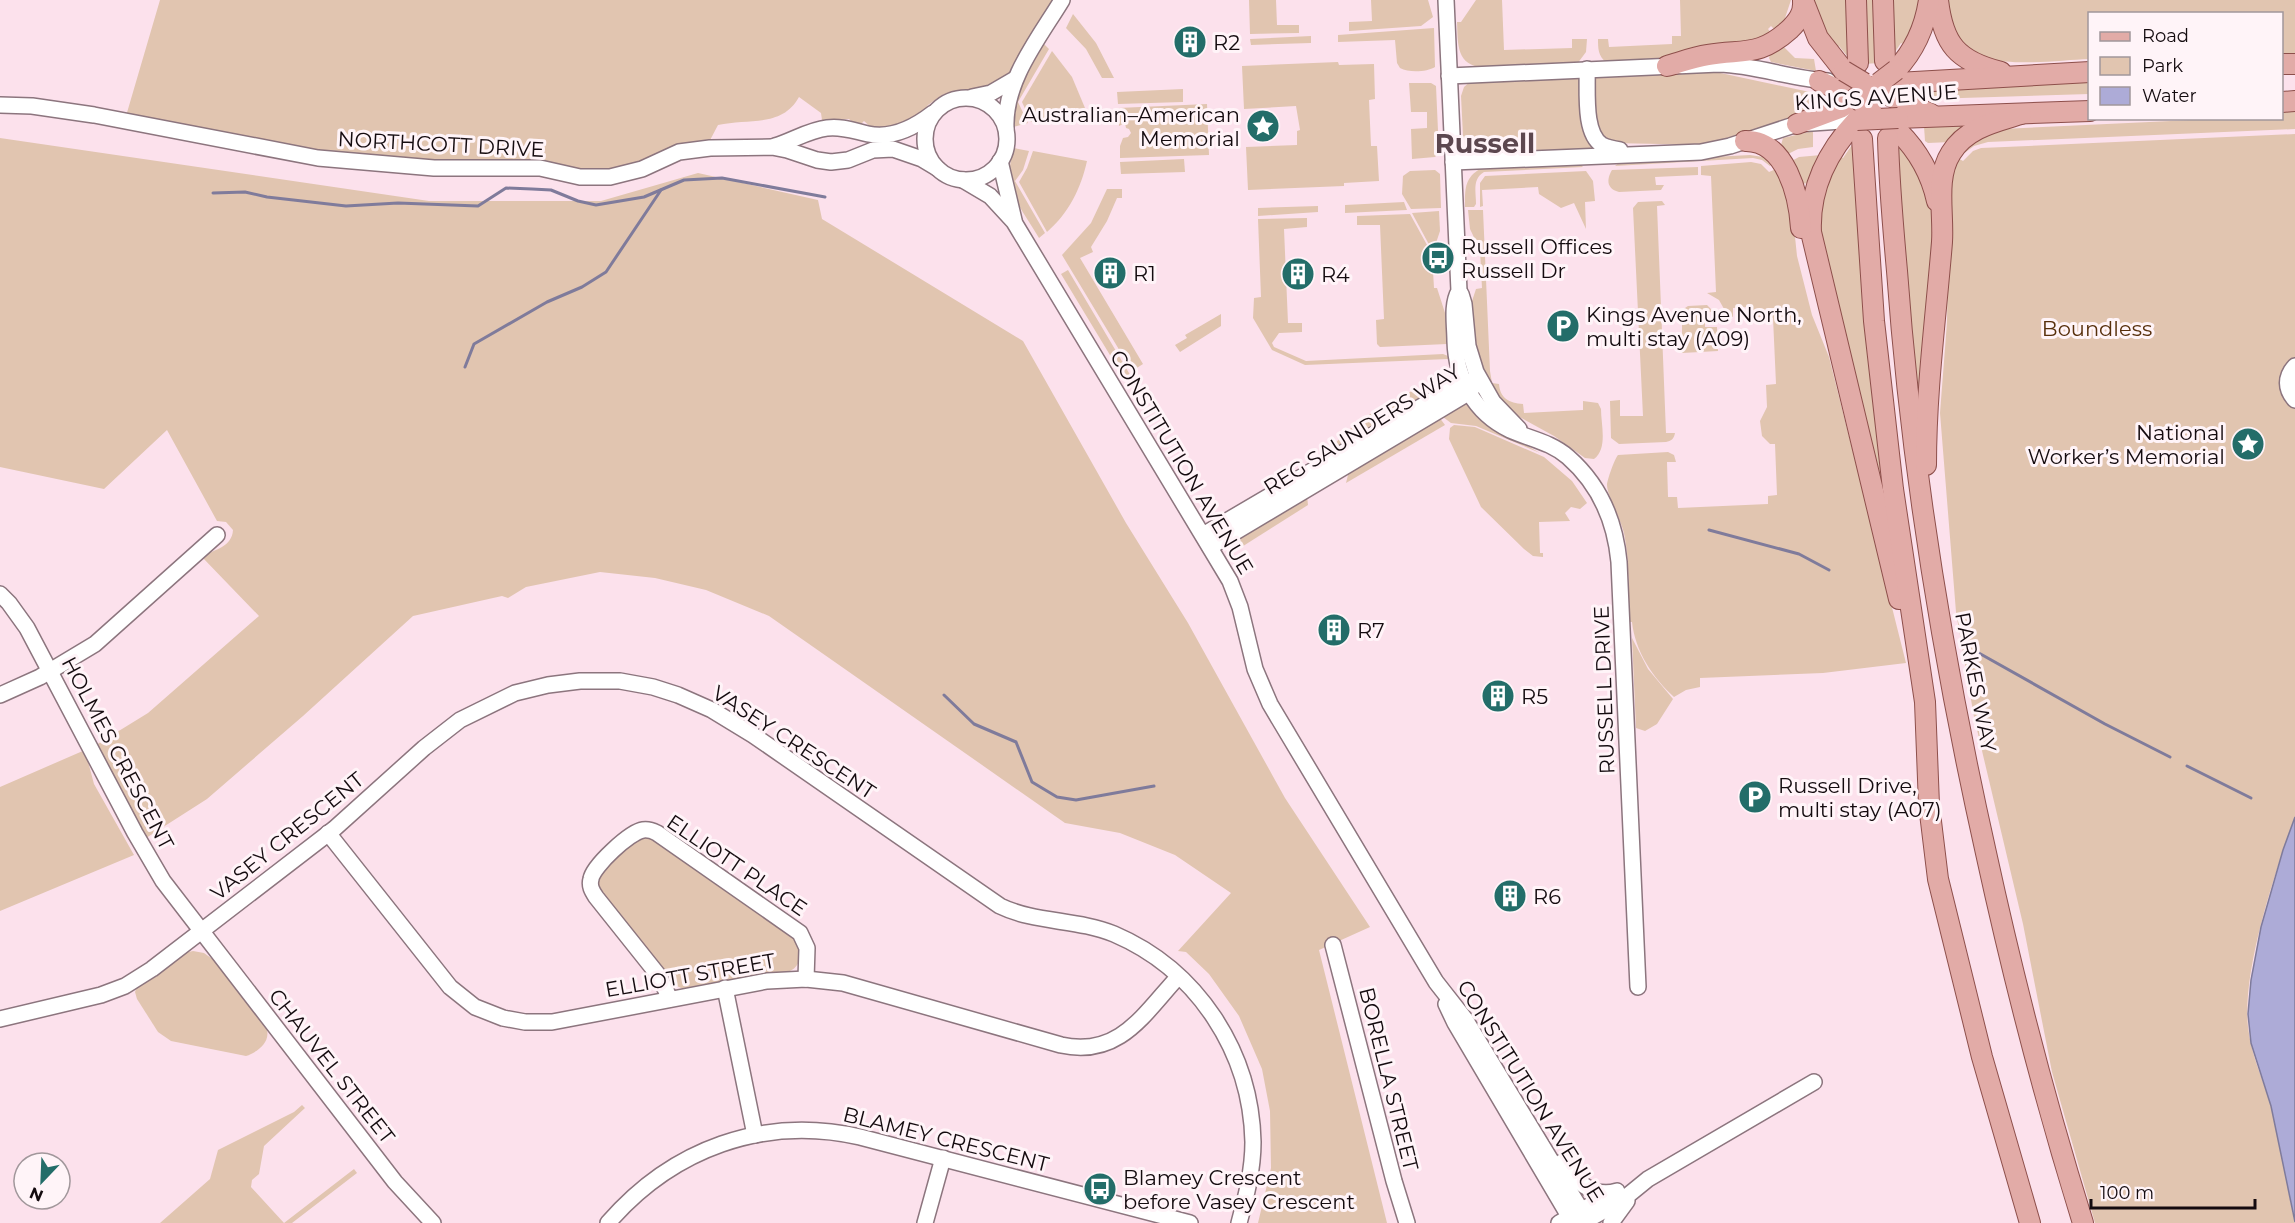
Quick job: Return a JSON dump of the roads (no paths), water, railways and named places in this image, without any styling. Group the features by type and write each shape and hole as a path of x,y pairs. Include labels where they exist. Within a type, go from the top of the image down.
{"main road":[{"path":"1803,0 1818,38 1913,147 1928,174 1937,198 1942,227"},
{"path":"1667,66 1703,55 1750,51 1770,45 1797,21 1802,11 1803,0"},
{"name":"PARKES WAY","path":"1856,0 1872,100 1913,443 1951,686 2001,923 2042,1085 2083,1223"},
{"name":"PARKES WAY","path":"1883,0 1872,100 1875,332 1893,489 1920,668 1926,722 1929,805 1938,879 1979,1045 2030,1223"},
{"path":"1920,668 1893,579 1873,486 1811,232 1812,203 1832,150 1917,42 1925,22 1929,0"},
{"path":"1938,0 1943,30 1959,53 1978,66 2018,76"},
{"name":"KINGS AVENUE","path":"1872,100 1927,80 2088,72"},
{"path":"1819,81 1872,100"},
{"path":"1797,124 1872,100"},
{"name":"KINGS AVENUE","path":"1872,100 1936,116 2088,111"},
{"path":"1929,554 1926,427 1942,227 1943,173 1953,150 1975,130 2021,114"},
{"path":"1745,141 1766,145 1776,154 1797,194 1803,243 1821,274"}],"street":[{"path":"1015,79 991,93 947,102 934,112 927,125 925,144 928,156 937,168 950,177 963,180 981,177 992,171 1000,161 1006,144 1007,108 1015,79 1062,0"},
{"name":"RUSSELL DRIVE","path":"1446,0 1459,291 1464,304 1468,346 1479,381 1493,402 1523,434"},
{"name":"KINGS AVENUE","path":"1449,76 1737,65 1819,81"},
{"path":"1587,69 1592,134 1607,147 1635,154"},
{"path":"966,98 978,100 994,109 1002,119 1006,131"},
{"name":"NORTHCOTT DRIVE","path":"0,105 32,106 94,115 318,158 434,168 540,168 580,177 610,177 642,169 679,152 710,148 772,147 831,162 848,160 873,150 887,149 919,158 937,168"},
{"name":"NORTHCOTT DRIVE","path":"772,147 827,128 845,128 874,135 892,134 920,123 934,112"},
{"name":"KINGS AVENUE","path":"1453,162 1701,152 1797,124"},
{"name":"CONSTITUTION AVENUE","path":"1000,161 1014,222"},
{"name":"CONSTITUTION AVENUE","path":"963,180 994,199 1014,222 1206,541 1235,594 1255,669 1270,704 1436,982 1455,1023 1577,1220"},
{"name":"RUSSELL DRIVE","path":"1459,291 1454,312 1455,350 1458,371 1466,387 1494,420 1508,429 1560,451 1584,473 1603,501 1616,535 1638,987"},
{"path":"2295,366 2289,374 2287,384 2295,400"},
{"name":"REG SAUNDERS WAY","path":"1206,541 1479,381"},
{"path":"0,695 50,671 92,646 218,535"},
{"name":"HOLMES CRESCENT","path":"0,594 21,619 151,861 201,932"},
{"name":"VASEY CRESCENT","path":"0,1019 101,995 125,986 152,969 328,833 440,734 464,717 524,690 555,683 591,680 631,683 678,695 730,720 1000,906 1024,915 1076,923 1115,935 1151,953 1198,995 1215,1017 1235,1056 1245,1084 1251,1119 1253,1154 1250,1178 1239,1223"},
{"name":"ELLIOTT PLACE","path":"670,999 659,976 596,897 591,887 591,877 596,867 632,835 645,830 660,835 800,933 807,948 806,979"},
{"name":"ELLIOTT STREET","path":"328,833 439,975 457,994 479,1009 517,1021 539,1023 767,981 806,979 843,983 1061,1045 1084,1048 1105,1045 1120,1037 1133,1027 1178,977"},
{"name":"CHAUVEL STREET","path":"201,932 395,1182 433,1223"},
{"name":"BORELLA STREET","path":"1333,945 1407,1223"},
{"name":"CONSTITUTION AVENUE","path":"1436,982 1465,1019 1533,1129 1577,1220"},
{"path":"725,988 755,1135"},
{"path":"1533,1129 1547,1140 1574,1178 1590,1190 1604,1193 1617,1191 1648,1179 1814,1082"},
{"name":"BLAMEY CRESCENT","path":"608,1223 638,1192 676,1164 720,1144 755,1135 798,1130 840,1133 1190,1223"},
{"path":"925,1223 942,1158"},
{"path":"1611,1223 1648,1179"},
{"path":"1577,1220 1617,1191"},
{"path":"1577,1220 1635,1192"}],"water":[{"path":"2295,817 2295,1222 2271,1106 2251,1043 2248,1014 2251,980 2261,927"}],"waterway":[{"path":"213,193 245,192 267,197 346,206 398,203 478,206 506,188 551,190 578,201 596,205 644,197 684,180 722,178 825,197"},
{"path":"465,367 474,344 547,302 582,287 606,272 661,190"},
{"path":"1709,530 1799,554 1829,570"},
{"path":"1977,652 2105,724 2170,757"},
{"path":"944,695 974,724 1016,742 1032,782 1057,797 1076,800 1154,786"},
{"path":"2187,766 2251,798"}],"place":[{"name":"R2","path":"1190,42"},
{"name":"Australian–American Memorial","path":"1263,126"},
{"name":"Russell Offices Russell Dr","path":"1438,258"},
{"name":"R1","path":"1110,273"},
{"name":"R4","path":"1298,274"},
{"name":"Kings Avenue North, multi stay (A09)","path":"1563,326"},
{"name":"National Worker’s Memorial","path":"2248,444"},
{"name":"R7","path":"1334,630"},
{"name":"R5","path":"1498,696"},
{"name":"Russell Drive, multi stay (A07)","path":"1755,797"},
{"name":"R6","path":"1510,896"},
{"name":"Blamey Crescent before Vasey Crescent","path":"1100,1189"}],"district":[{"name":"Russell","path":"1485,143"}],"park label":[{"name":"Boundless","path":"2097,328"}]}
